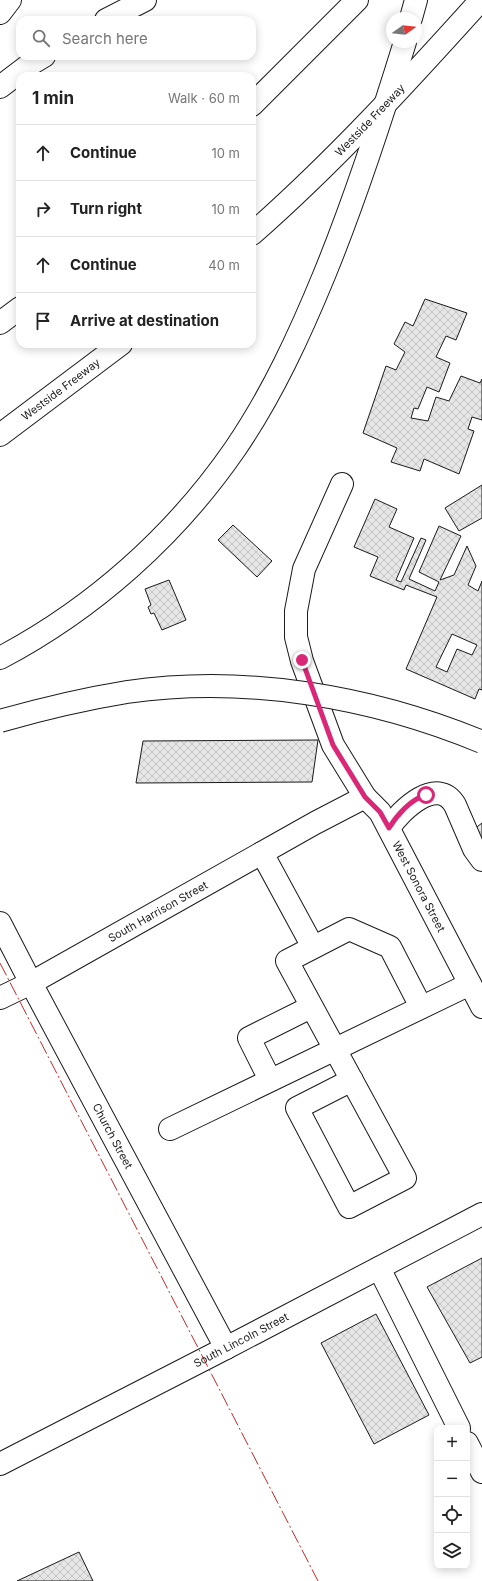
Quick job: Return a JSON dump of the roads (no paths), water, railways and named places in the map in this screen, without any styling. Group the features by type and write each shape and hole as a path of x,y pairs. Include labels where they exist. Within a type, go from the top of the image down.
{"main road":[{"path":"0,13 10,0"},
{"path":"114,16 146,0"},
{"path":"256,100 357,0"},
{"path":"413,12 416,0"},
{"name":"Westside Freeway","path":"256,230 314,178 425,62 481,0"},
{"path":"0,658 62,621 121,576 155,544 185,512 235,450 259,412 304,322 360,182 381,121 403,48"},
{"path":"20,72 37,60"},
{"path":"0,87 16,75"},
{"path":"0,323 16,311"},
{"name":"Westside Freeway","path":"0,435 116,348"},
{"name":"West Sonora Street","path":"342,484 304,569 296,611 296,638 302,660 333,745 365,797 380,812 482,1007"},
{"path":"0,721 81,700 128,692 175,688 223,687 270,689 310,694 365,704 410,716 482,742"},
{"path":"389,828 399,814 421,796 444,795 453,801 474,849 482,860"},
{"name":"South Harrison Street","path":"0,998 31,983 315,823 365,797"},
{"path":"262,853 313,947"},
{"name":"Church Street","path":"0,923 226,1348"},
{"path":"352,1080 297,1108 349,1207 405,1178 352,1080 335,1049 311,1007 287,961 349,929 390,947 421,1008"},
{"path":"170,1129 470,984"},
{"path":"270,1080 249,1038 311,1007"},
{"name":"South Lincoln Street","path":"0,1464 482,1214"},
{"path":"379,1268 458,1425"},
{"path":"470,1449 482,1472"}]}
